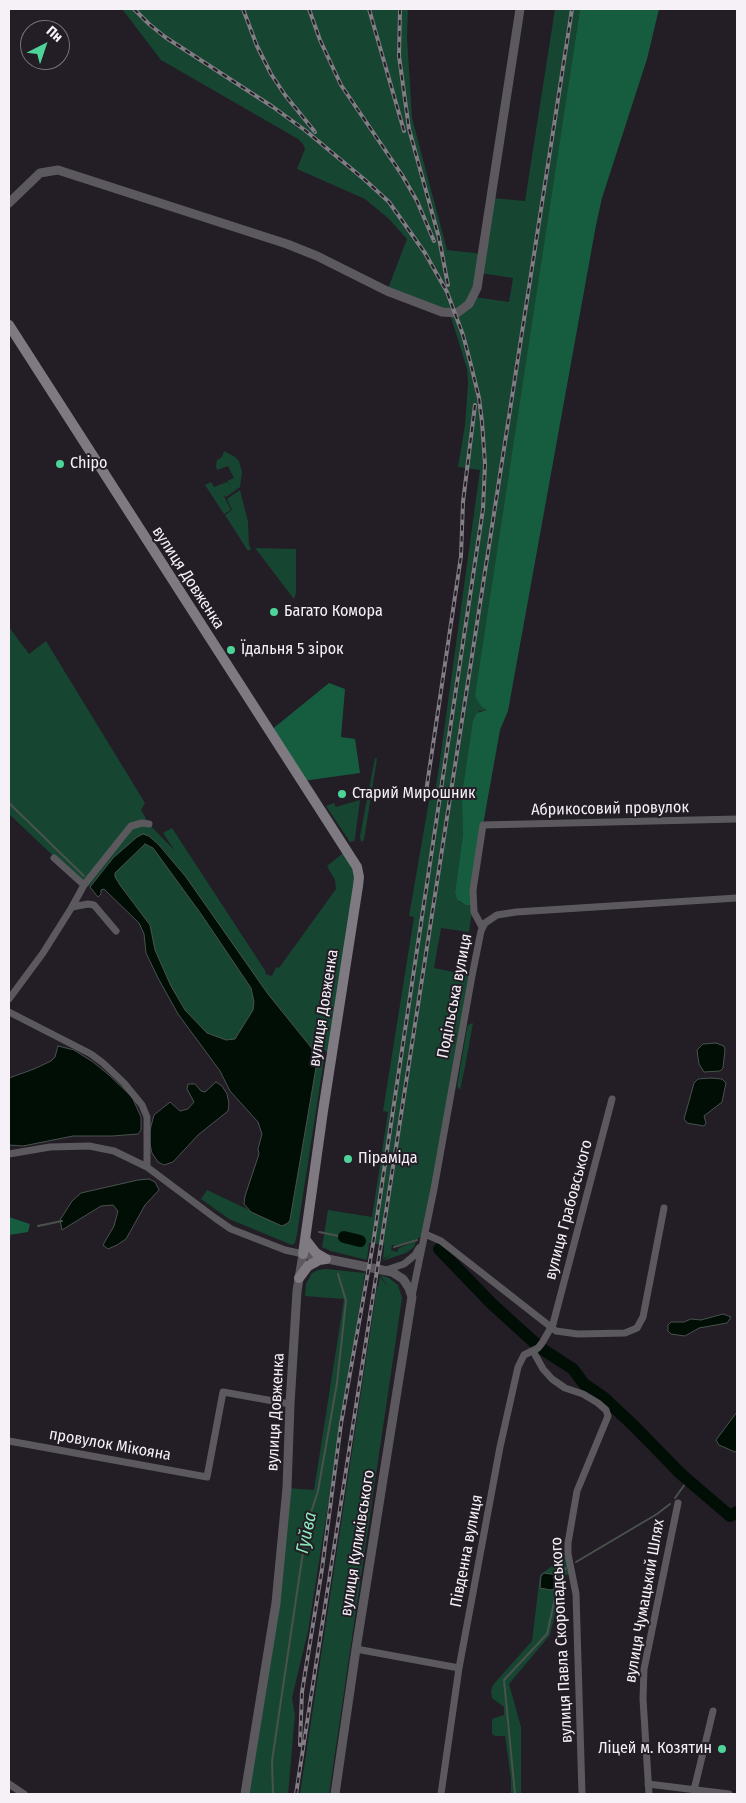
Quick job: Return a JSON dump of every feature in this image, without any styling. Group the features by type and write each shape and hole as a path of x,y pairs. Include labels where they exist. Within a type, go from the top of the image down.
{"main road":[{"name":"вулиця Довженка","path":"9,325 357,867 358,886 303,1254"},
{"path":"305,1239 316,1253 326,1259"},
{"path":"299,1278 308,1266 326,1259"}],"street":[{"path":"9,204 40,173 58,170 287,244 317,256 387,291 442,312 457,313 469,304 477,288 520,9"},
{"name":"Абрикосовий провулок","path":"482,927 474,912 473,890 483,825 737,819"},
{"path":"9,999 43,953 84,885 132,826 142,823 149,824"},
{"path":"54,858 84,885"},
{"name":"Подільська вулиця","path":"412,1296 482,927 488,920 502,914 737,898"},
{"path":"72,907 88,904 94,905 116,931"},
{"path":"9,1012 91,1054 124,1082 142,1105 147,1117 147,1167"},
{"name":"вулиця Грабовського","path":"551,1328 612,1099"},
{"path":"9,1154 50,1147 89,1146 114,1151 147,1167 231,1229 285,1250 386,1270 397,1274 403,1279 412,1296"},
{"path":"386,1270 400,1266 410,1260 415,1255 424,1237 441,1241 558,1332 578,1334 625,1333 636,1328 641,1322 646,1305 664,1208"},
{"name":"вулиця Довженка","path":"245,1794 276,1603 287,1488 290,1404 299,1278 303,1254"},
{"name":"вулиця Куликівського","path":"335,1794 412,1296"},
{"name":"Південна вулиця","path":"441,1794 459,1668 500,1447 518,1367 524,1355 533,1351 542,1343 551,1328"},
{"name":"вулиця Павла Скоропадського","path":"533,1351 543,1369 556,1383 598,1403 606,1410 608,1416 577,1491 568,1548 576,1594 582,1794"},
{"name":"провулок Мікояна","path":"9,1441 207,1477 223,1392 290,1404"},
{"name":"вулиця Чумацький Шлях","path":"649,1794 643,1699 644,1669 678,1503"},
{"path":"356,1649 459,1668"},
{"path":"694,1790 713,1711"},
{"path":"9,1784 24,1794"},
{"path":"648,1784 729,1794"}],"green space":[{"path":"122,9 408,9 407,37 412,118 447,250 483,254 492,198 525,201 555,9 580,9 476,696 488,710 479,711 455,892 457,900 461,903 473,905 469,932 441,928 434,968 472,976 425,1234 417,1239 392,1245 391,1250 397,1252 399,1248 416,1241 414,1247 406,1253 382,1261 392,1254 383,1259 384,1245 369,1243 367,1260 322,1247 328,1210 372,1217 388,1112 383,1111 414,917 409,916 429,801 434,799 480,470 458,467 465,425 467,369 450,314 387,291 407,239 389,219 365,199 297,169 305,149 298,139 161,60","holes":["480,273 513,278 509,302 474,297"]},
{"path":"580,9 659,9 647,59 602,198 596,225 508,711 500,730 474,875 473,905 466,905 457,900 455,892 463,833 462,795 473,721 477,713 487,710 481,706 475,696"},
{"path":"224,451 239,461 242,472 240,487 226,497 223,494 231,510 224,514 205,485 211,482 214,487 227,482 232,490 227,481 234,478 228,466 217,470 216,466 217,460 222,457"},
{"path":"240,490 248,522 249,545 251,549 248,551 225,515 232,510 227,499"},
{"path":"255,548 296,549 296,593 294,599"},
{"path":"9,627 29,654 46,641 145,803 141,810 149,824 175,851 163,833 172,828 266,972 265,974 272,976 276,967 279,968 336,889 335,880 327,866 347,850 358,872 331,1057 323,1048 322,1056 324,1059 297,1234 295,1243 292,1245 229,1219 201,1199 207,1190 247,1209 290,1220 318,1058 317,1054 268,994 185,877 164,850 151,838 143,834 137,837 113,858 90,886 84,885 9,814"},
{"path":"329,683 345,689 341,737 355,739 360,773 303,781 270,731"},
{"path":"375,758 377,759 364,840 361,842 360,836"},
{"path":"360,800 355,838 354,841 350,842 326,806 334,803 336,807"},
{"path":"144,844 153,848 251,988 254,1002 253,1010 235,1039 226,1040 207,1033 185,1010 171,986 155,950 150,925 115,877 115,873"},
{"path":"473,1023 460,1090 457,1086 467,1028 468,1025"},
{"path":"9,1217 30,1224 28,1232 9,1235"},
{"path":"326,1269 365,1273 308,1631 292,1698 295,1715 288,1794 245,1794 254,1747 287,1488 314,1490 344,1299 305,1296 306,1284 312,1273"},
{"path":"380,1275 389,1278 398,1285 402,1298 329,1794 300,1794 380,1277 389,1288"},
{"path":"568,1554 572,1573 564,1577 550,1635 509,1684 521,1727 521,1794 511,1794 511,1779 505,1736 495,1736 492,1734 492,1719 504,1715 504,1707 492,1698 491,1691 493,1685 532,1641 540,1575"}],"shaded area":[{"path":"143,834 149,836 186,877 268,994 318,1056 290,1220 282,1226 251,1212 244,1204 259,1154 258,1149 262,1134 258,1122 230,1091 220,1071 178,1014 146,953 144,934 139,923 104,889 101,890 101,894 98,897 90,887 113,858","holes":["145,844 153,848 251,988 254,1002 253,1010 235,1039 226,1040 207,1033 185,1010 171,986 155,950 150,925 115,877 115,873"]},
{"path":"716,1043 724,1046 723,1068 720,1071 704,1072 699,1064 697,1050 703,1044"},
{"path":"58,1046 74,1050 93,1062 132,1097 141,1117 141,1130 138,1134 73,1136 23,1146 9,1145 9,1078 51,1061 55,1057"},
{"path":"698,1079 722,1079 726,1083 722,1102 704,1116 706,1123 704,1126 687,1123 684,1119 694,1083"},
{"path":"216,1082 222,1086 227,1094 228,1111 198,1135 173,1162 164,1165 158,1162 152,1153 150,1144 150,1130 154,1115 170,1102 180,1111 188,1109 194,1102 187,1089 188,1084 195,1084 201,1091 205,1092"},
{"path":"149,1179 155,1182 159,1190 145,1205 126,1239 117,1245 108,1249 103,1245 114,1226 118,1211 113,1205 101,1206 62,1230 60,1220 72,1201 81,1193"},
{"path":"723,1314 731,1317 727,1323 699,1328 685,1336 671,1334 668,1331 668,1325 671,1322 684,1322 691,1319 701,1320"},
{"path":"737,1412 737,1451 735,1452 719,1445 716,1440"},
{"path":"544,1573 558,1575 554,1589 540,1588 541,1576"}],"waterway":[{"path":"9,803 84,876"},
{"path":"38,1226 62,1221"},
{"path":"319,1232 344,1237"},
{"name":"Гуйва","path":"344,1237 360,1241"},
{"path":"394,1247 417,1240"},
{"name":"Гуйва","path":"439,1249 491,1303 536,1344"},
{"name":"Гуйва","path":"273,1794 272,1761 307,1525 318,1491 337,1383 346,1301 338,1274"},
{"name":"Гуйва","path":"542,1349 573,1369 584,1384 603,1397 681,1474 730,1516 737,1512"},
{"path":"675,1498 688,1480"},
{"path":"576,1562 657,1514 670,1504"},
{"path":"515,1794 504,1680 547,1634 560,1576 566,1568"}],"railway":[{"path":"134,9 165,37 273,107 306,131 389,202 425,253 447,292 463,335 479,398 482,422 485,464 483,509 373,1244 341,1424 322,1569 302,1692 300,1745"},
{"path":"243,9 257,46 271,74 285,95 315,132"},
{"path":"309,9 320,40 341,85 402,175 417,201 434,241"},
{"path":"369,9 404,131"},
{"path":"400,9 399,56 409,129 439,238 448,285"},
{"path":"296,1794 572,9"},
{"path":"426,792 461,556 463,502 475,405"}],"place":[{"name":"Chipo","path":"60,464"},
{"name":"Багато Комора","path":"274,612"},
{"name":"Їдальня 5 зірок","path":"231,650"},
{"name":"Старий Мирошник","path":"342,794"},
{"name":"Піраміда","path":"348,1159"},
{"name":"Ліцей м. Козятин","path":"722,1749"}]}
